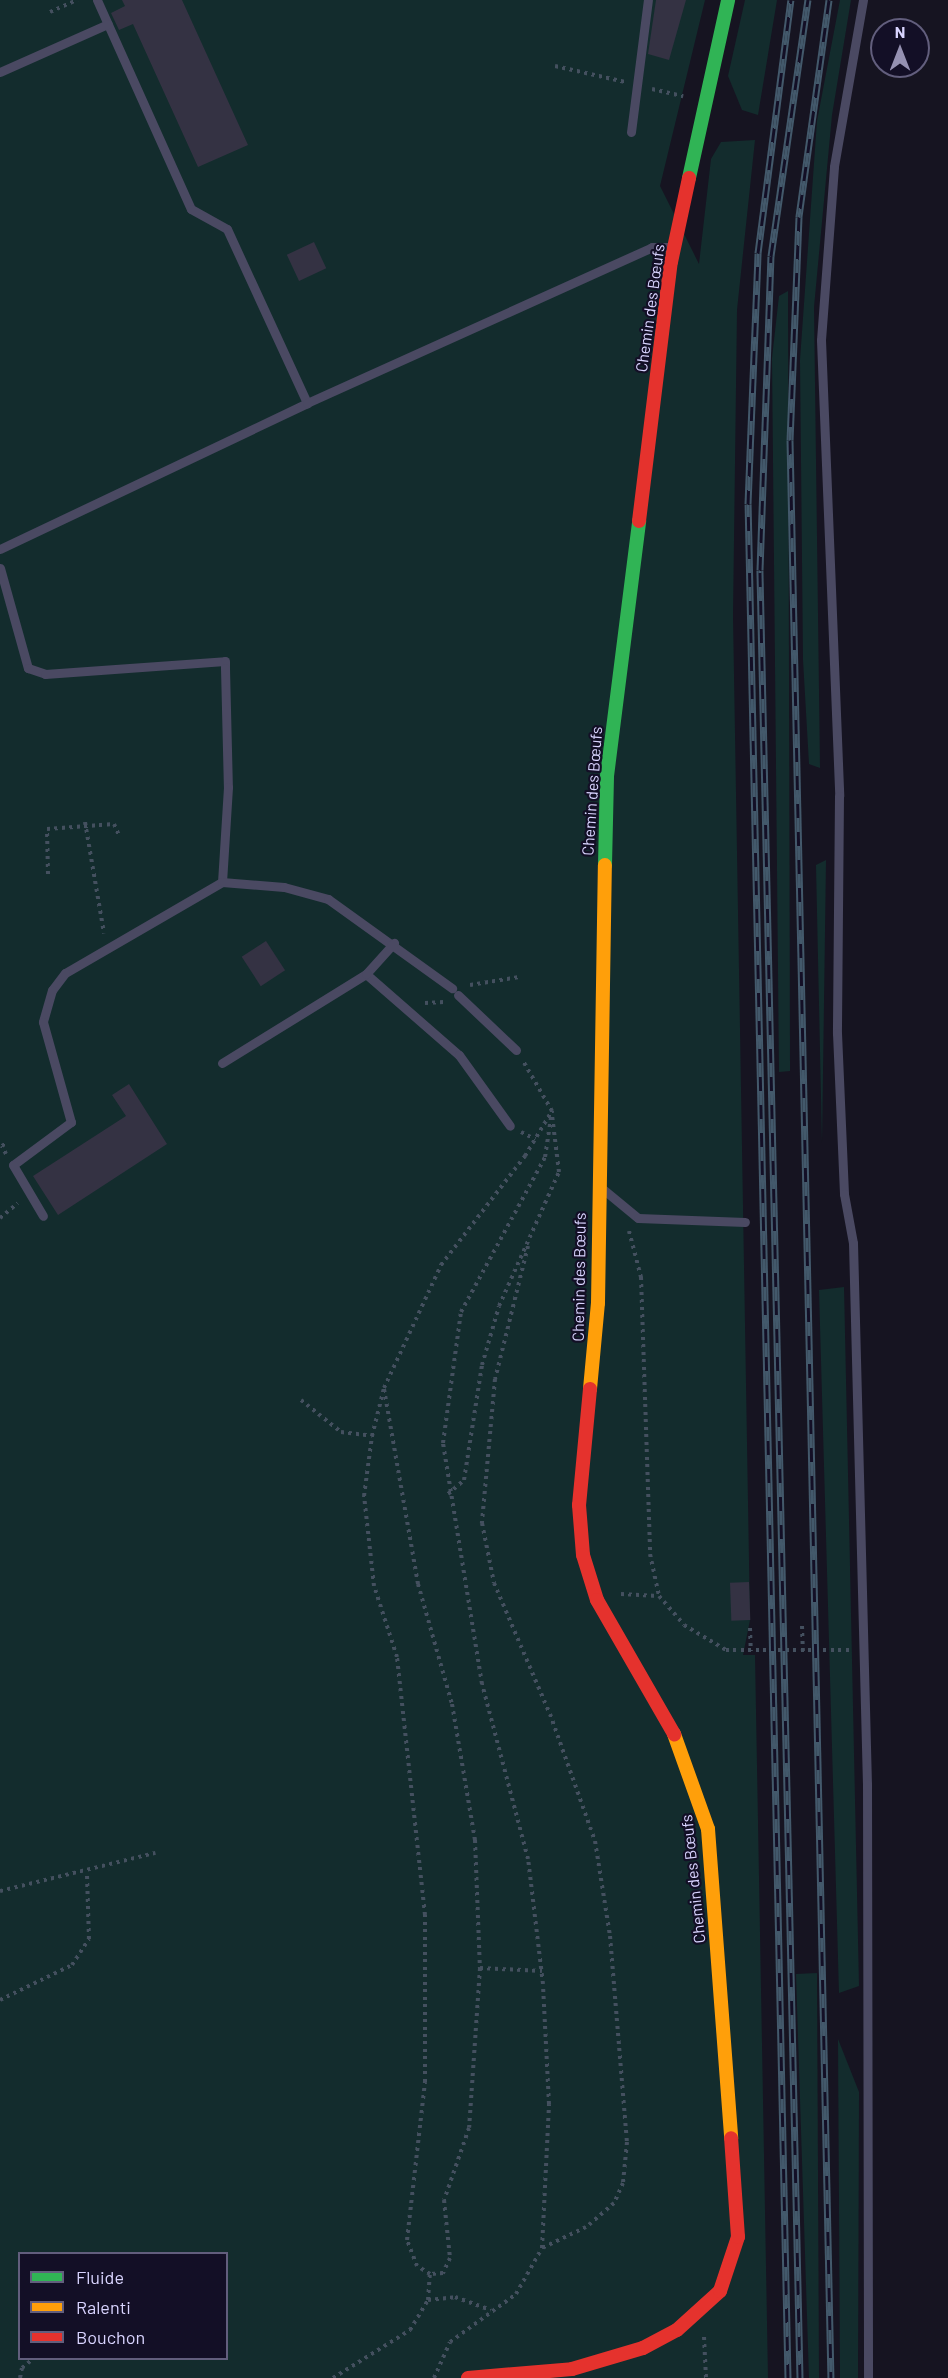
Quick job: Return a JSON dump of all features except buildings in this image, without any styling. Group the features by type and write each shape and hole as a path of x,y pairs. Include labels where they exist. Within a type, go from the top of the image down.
{"street":[{"name":"Chemin des Bœufs","path":"468,2378 610,2361 677,2330 704,2311 731,2267 739,2211 708,1829 681,1745 597,1600 583,1555 579,1505 597,1312 607,776 674,247 728,0"}],"lane":[{"path":"97,0 191,209 227,229 307,403"},
{"path":"631,132 648,0"},
{"path":"863,0 834,167 821,340 839,796 837,1033 844,1194 853,1243 867,1784 868,2378"},
{"path":"0,72 108,24"},
{"path":"0,549 307,403 652,247 674,247"},
{"path":"0,568 28,668 45,674 225,661 228,787 222,882"},
{"path":"43,1216 13,1164 71,1122 43,1022 52,990 65,973 222,882 284,887 328,899 394,943 458,994 516,1050"},
{"path":"222,1063 366,974 394,943"},
{"path":"366,974 459,1055 510,1126"},
{"path":"598,1185 638,1218 745,1222"}],"path":[{"path":"50,12 77,0"},
{"path":"85,824 97,917 109,948"},
{"path":"48,874 47,829 85,824 114,824 119,835"},
{"path":"403,1006 519,978"},
{"path":"448,1494 464,1480 482,1365 500,1306 559,1172 552,1111 516,1050"},
{"path":"384,1388 418,1584 462,1761 475,1840 480,1968 469,2128 444,2200 450,2258 443,2273 430,2274 417,2266 406,2240 425,2082 425,1915 397,1657 374,1586 364,1496 372,1436 384,1388 441,1265 525,1156 552,1111"},
{"path":"434,2378 450,2342 516,2294 542,2248 549,2104 542,1971 528,1859 482,1684 448,1494 443,1443 461,1312 546,1157 552,1111"},
{"path":"0,1218 23,1199"},
{"path":"625,1224 641,1277 650,1554 659,1596"},
{"path":"528,1246 495,1379 482,1523 494,1583 550,1714 595,1841 610,1936 627,2142 623,2183 614,2203 586,2227 542,2248"},
{"path":"301,1400 342,1432 372,1436"},
{"path":"597,1600 634,1591 659,1596 709,1642 751,1651 835,1650"},
{"path":"802,1626 803,1651"},
{"path":"750,1628 751,1651"},
{"path":"0,1891 87,1874 155,1853"},
{"path":"0,2000 72,1965 88,1939 87,1874"},
{"path":"480,1968 542,1971"},
{"path":"333,2378 410,2330 428,2300 430,2274"},
{"path":"428,2300 455,2297 491,2310"},
{"path":"704,2311 706,2378"},
{"path":"20,2378 22,2368 32,2360"}],"green space":[{"path":"0,0 705,0 660,186 699,264 711,159 721,142 755,140 737,310 733,616 750,1620 743,1655 755,1655 768,2378 0,2378"},
{"path":"745,0 777,0 758,115 742,110 728,76"},
{"path":"840,0 851,0 832,115 814,307 820,768 809,764 803,660 800,360 817,121"},
{"path":"788,291 790,1071 779,1072 772,358 779,296"},
{"path":"826,860 822,1144 816,865"},
{"path":"844,1287 859,1986 839,1993 819,1290"},
{"path":"817,1973 819,2378 809,2378 796,1974"},
{"path":"838,2039 859,2092 858,2378 840,2378"}],"railway":[{"path":"788,2378 748,504 758,253 791,0"},
{"path":"800,2378 760,570 771,256 808,0"},
{"path":"829,0 799,217 790,440 831,2378"}],"traffic: fast":[{"path":"689,178 728,0"},
{"path":"605,865 607,776 639,521"}],"traffic: slow":[{"path":"590,1389 598,1303 605,865"},
{"path":"674,1734 708,1829 731,2138"}],"traffic: jam":[{"path":"639,521 671,262 689,178"},
{"path":"590,1389 579,1505 583,1555 597,1600 674,1734"},
{"path":"468,2378 572,2369 643,2348 677,2330 720,2291 738,2237 731,2138"}]}
